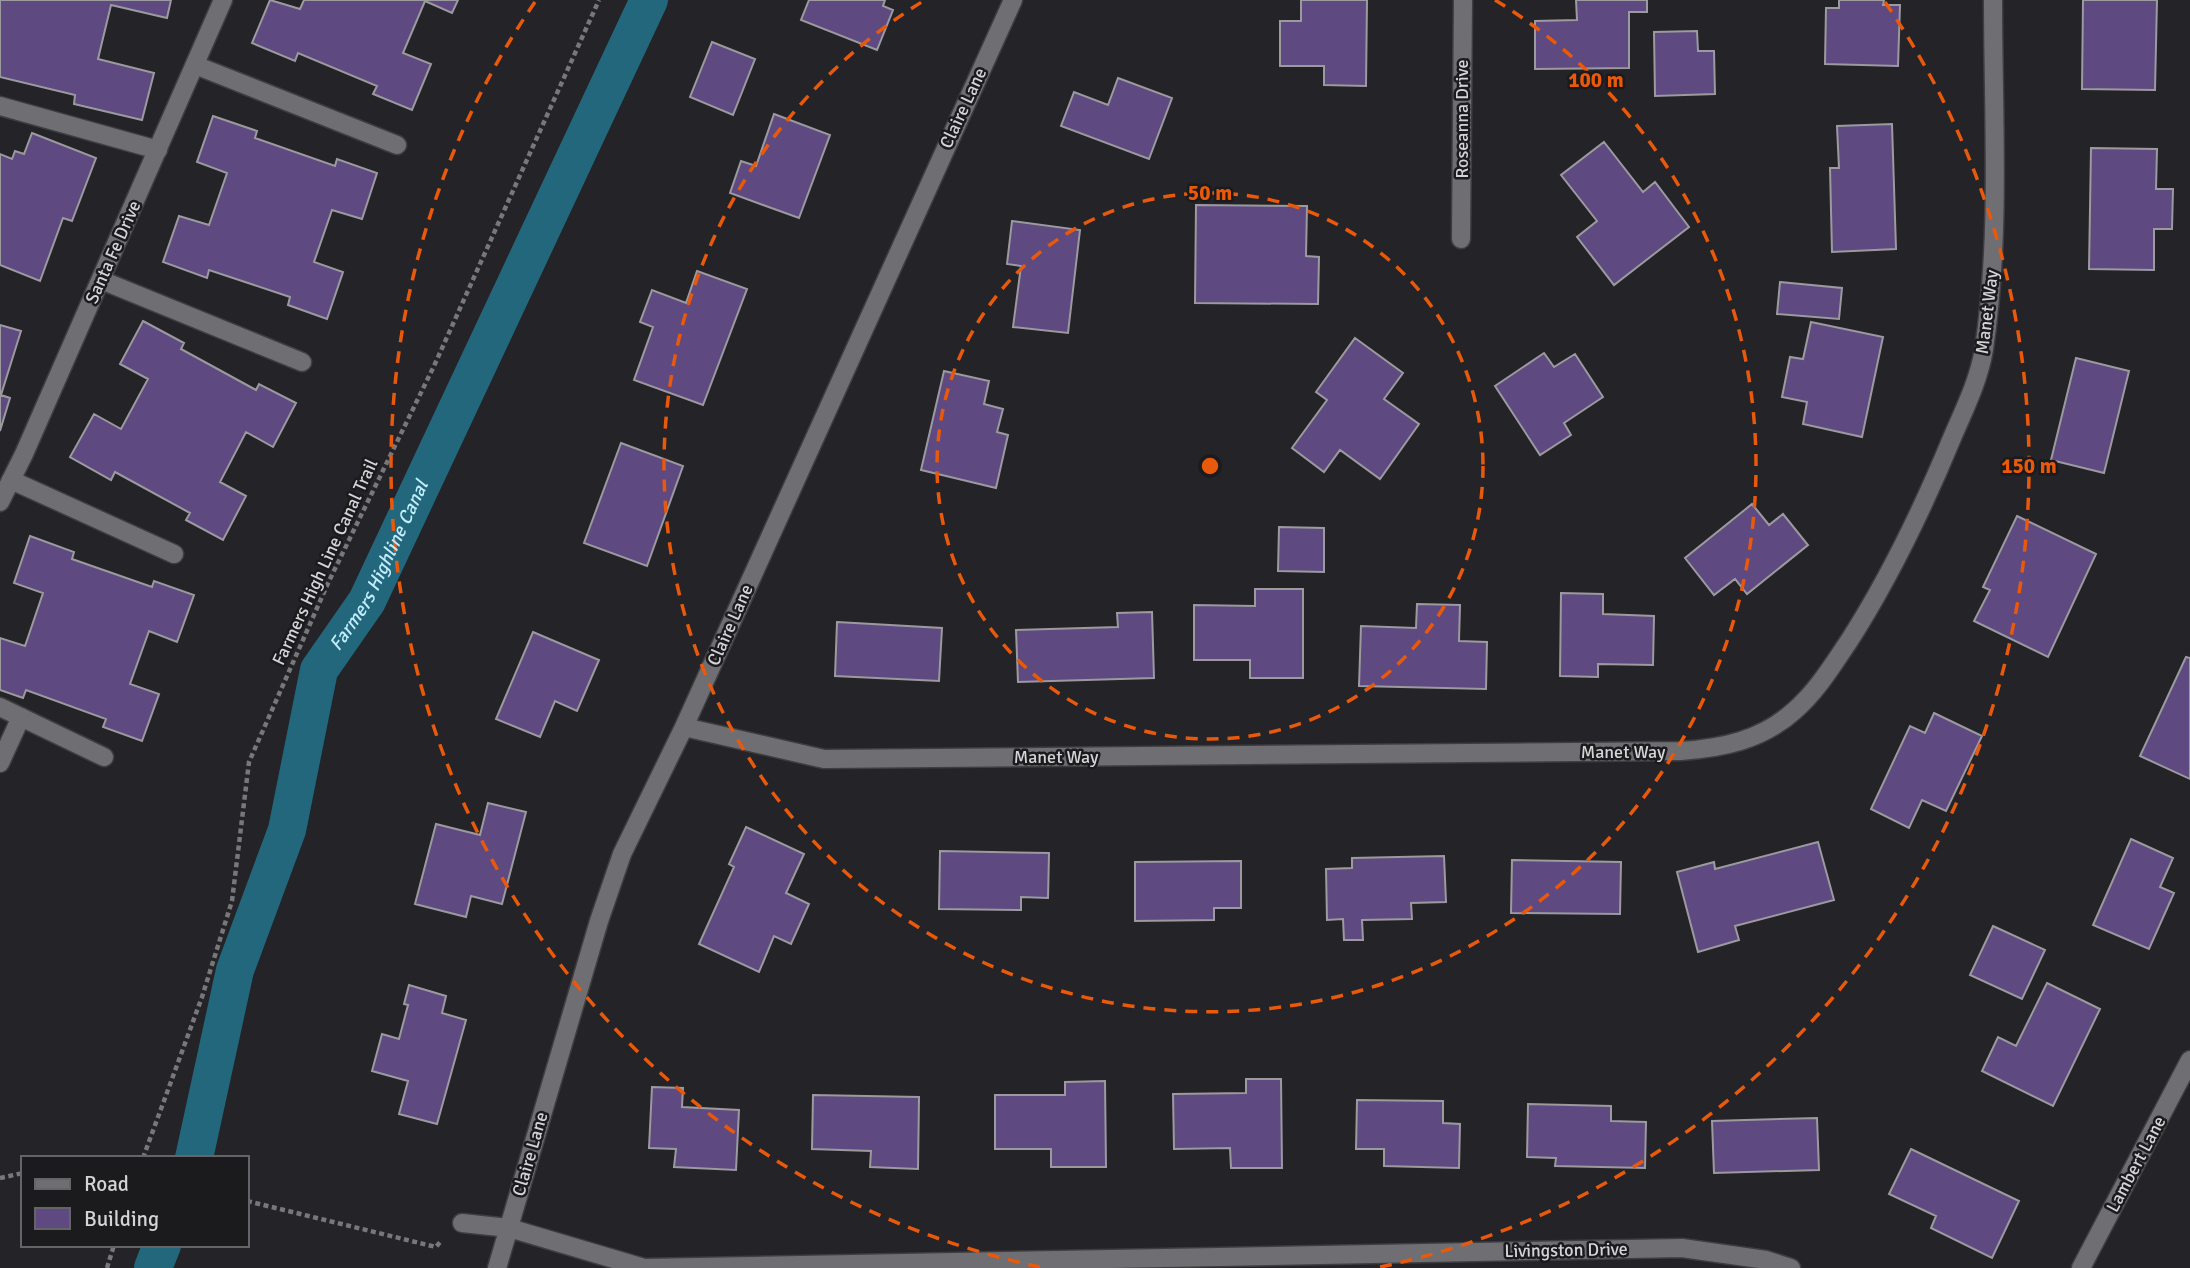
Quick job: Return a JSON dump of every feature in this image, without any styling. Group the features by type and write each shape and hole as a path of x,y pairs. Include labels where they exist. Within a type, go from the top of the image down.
{"street":[{"name":"Santa Fe Drive","path":"0,501 101,280 223,0"},
{"name":"Claire Lane","path":"497,1268 622,854 684,727 1013,0"},
{"name":"Roseanna Drive","path":"1461,239 1463,0"},
{"name":"Manet Way","path":"684,727 824,759 1682,751 1718,748 1769,729 1793,712 1821,684 1874,602 1939,469 1973,387 1983,352 1993,274 1993,0"},
{"path":"195,65 397,145"},
{"path":"0,106 158,150"},
{"path":"101,280 302,362"},
{"path":"11,480 174,554"},
{"path":"0,707 104,757"},
{"path":"0,763 21,717"},
{"name":"Lambert Lane","path":"2081,1268 2190,1060"},
{"name":"Livingston Drive","path":"462,1223 509,1228 644,1268 1682,1248 1766,1260 1791,1268"}],"path":[{"name":"Farmers High Line Canal Trail","path":"144,1156 202,998 232,901 249,762 329,581 434,366 599,0"},
{"path":"0,1178 21,1173"},
{"path":"248,1201 436,1247 462,1223"},
{"path":"107,1268 113,1247"}],"building":[{"path":"0,0 171,0 167,18 111,5 98,59 154,73 142,120 74,104 75,95 0,77"},
{"path":"270,0 300,9 304,0 458,0 452,13 425,1 403,53 431,64 412,110 373,94 377,86 298,53 295,61 252,43"},
{"path":"809,0 885,0 883,6 893,10 877,50 801,20"},
{"path":"1301,0 1367,0 1366,86 1324,85 1324,66 1280,66 1280,21 1301,21"},
{"path":"1576,0 1647,0 1647,12 1629,12 1629,68 1535,69 1535,21 1577,20"},
{"path":"1839,0 1884,0 1883,5 1900,5 1898,66 1825,64 1826,8 1839,8"},
{"path":"2083,0 2157,0 2155,90 2082,89"},
{"path":"1697,31 1698,51 1714,51 1715,94 1655,96 1654,32"},
{"path":"712,42 755,59 733,115 690,97"},
{"path":"1118,78 1172,98 1149,159 1061,126 1074,92 1108,105"},
{"path":"774,114 830,135 799,218 730,193 741,161 756,166"},
{"path":"213,116 257,131 255,138 335,166 337,159 377,173 362,219 332,210 314,262 343,272 327,319 288,305 290,297 209,270 207,278 163,262 179,216 209,225 227,173 197,162"},
{"path":"1892,124 1896,249 1832,252 1830,168 1839,168 1837,126"},
{"path":"32,133 96,158 72,221 63,218 40,281 0,265 0,154 12,159 15,151 24,154"},
{"path":"1604,142 1643,192 1655,182 1689,227 1614,285 1577,237 1597,221 1561,175"},
{"path":"2091,148 2157,149 2156,189 2173,189 2172,229 2154,229 2154,270 2089,269"},
{"path":"1196,205 1307,206 1306,256 1319,257 1318,304 1195,303"},
{"path":"1012,221 1080,230 1068,333 1013,327 1021,266 1007,264"},
{"path":"697,271 747,289 703,405 634,380 653,327 640,322 652,290 686,303"},
{"path":"1780,282 1842,288 1839,319 1777,314"},
{"path":"143,321 184,343 181,349 256,390 259,384 296,403 273,447 246,432 220,482 246,496 223,540 186,520 190,513 115,472 111,480 70,457 94,414 121,429 148,379 120,364"},
{"path":"1811,322 1883,337 1862,437 1803,424 1807,402 1782,397 1790,357 1803,359"},
{"path":"0,325 21,331 1,395 10,398 0,431"},
{"path":"1355,338 1403,373 1384,399 1419,424 1380,479 1340,450 1324,472 1292,448 1327,400 1316,392"},
{"path":"1544,353 1554,367 1575,354 1603,397 1564,423 1571,435 1540,455 1495,386"},
{"path":"2076,358 2129,371 2104,473 2051,460"},
{"path":"944,371 989,381 984,404 1003,409 997,432 1008,435 996,488 921,470"},
{"path":"621,443 683,466 647,566 584,543"},
{"path":"1752,504 1769,525 1783,514 1808,545 1747,594 1735,579 1714,595 1685,558"},
{"path":"2017,516 2096,554 2048,657 1974,621 1990,590 1983,587"},
{"path":"1279,527 1324,528 1324,572 1278,571"},
{"path":"30,536 74,552 72,559 152,587 154,581 194,595 177,642 149,631 130,684 159,694 142,741 103,727 106,719 26,690 23,698 0,690 0,638 25,646 43,593 14,583"},
{"path":"1255,589 1303,589 1303,678 1250,678 1250,660 1194,660 1194,605 1255,606"},
{"path":"1561,593 1603,594 1603,614 1654,616 1653,665 1598,664 1598,677 1560,676"},
{"path":"1417,604 1460,605 1459,641 1487,642 1486,689 1359,686 1361,626 1416,628"},
{"path":"1152,612 1154,678 1018,682 1016,630 1118,627 1117,613"},
{"path":"837,622 942,628 939,681 835,676"},
{"path":"533,632 599,660 577,711 555,701 540,737 496,719"},
{"path":"2186,657 2190,658 2190,779 2140,756"},
{"path":"1934,713 1982,736 1946,811 1922,800 1909,828 1871,809 1910,726 1925,733"},
{"path":"488,803 526,812 502,904 471,896 466,917 415,904 436,824 480,835"},
{"path":"746,827 804,854 786,893 809,904 791,944 774,936 759,972 699,944 734,867 729,864"},
{"path":"2131,839 2173,858 2160,887 2174,893 2149,949 2093,925"},
{"path":"1818,842 1834,900 1735,926 1739,940 1698,952 1677,872 1714,862 1715,869"},
{"path":"940,851 1049,853 1048,898 1021,897 1021,910 939,909"},
{"path":"1444,856 1446,902 1411,903 1412,919 1362,920 1363,940 1344,940 1343,919 1327,920 1326,869 1352,868 1352,858"},
{"path":"1512,860 1621,862 1620,914 1511,913"},
{"path":"1241,861 1241,908 1214,908 1214,920 1135,921 1135,862"},
{"path":"1993,926 2045,950 2022,999 1970,975"},
{"path":"2047,983 2100,1009 2053,1106 1982,1071 1998,1037 2016,1046"},
{"path":"409,985 446,996 442,1013 466,1020 437,1124 399,1114 408,1081 372,1071 382,1034 399,1039 408,1005 404,1004"},
{"path":"1246,1079 1281,1079 1282,1168 1231,1168 1230,1148 1174,1149 1173,1094 1246,1093"},
{"path":"1105,1081 1106,1167 1051,1167 1051,1149 995,1149 995,1095 1065,1095 1065,1082"},
{"path":"652,1087 683,1088 682,1107 739,1110 736,1170 674,1167 676,1149 649,1148"},
{"path":"813,1095 919,1097 918,1169 870,1167 871,1151 812,1149"},
{"path":"1357,1100 1443,1101 1443,1123 1460,1124 1459,1168 1384,1166 1384,1149 1356,1149"},
{"path":"1528,1104 1611,1106 1611,1121 1646,1122 1645,1168 1555,1166 1556,1158 1527,1157"},
{"path":"1817,1118 1819,1170 1714,1173 1712,1121"},
{"path":"1911,1149 2019,1201 1992,1258 1931,1228 1936,1216 1889,1194"}],"waterway":[{"name":"Farmers Highline Canal","path":"194,1156 235,970 287,830 319,670 367,601 649,0"},
{"name":"Farmers Highline Canal","path":"153,1268 161,1247"}]}
